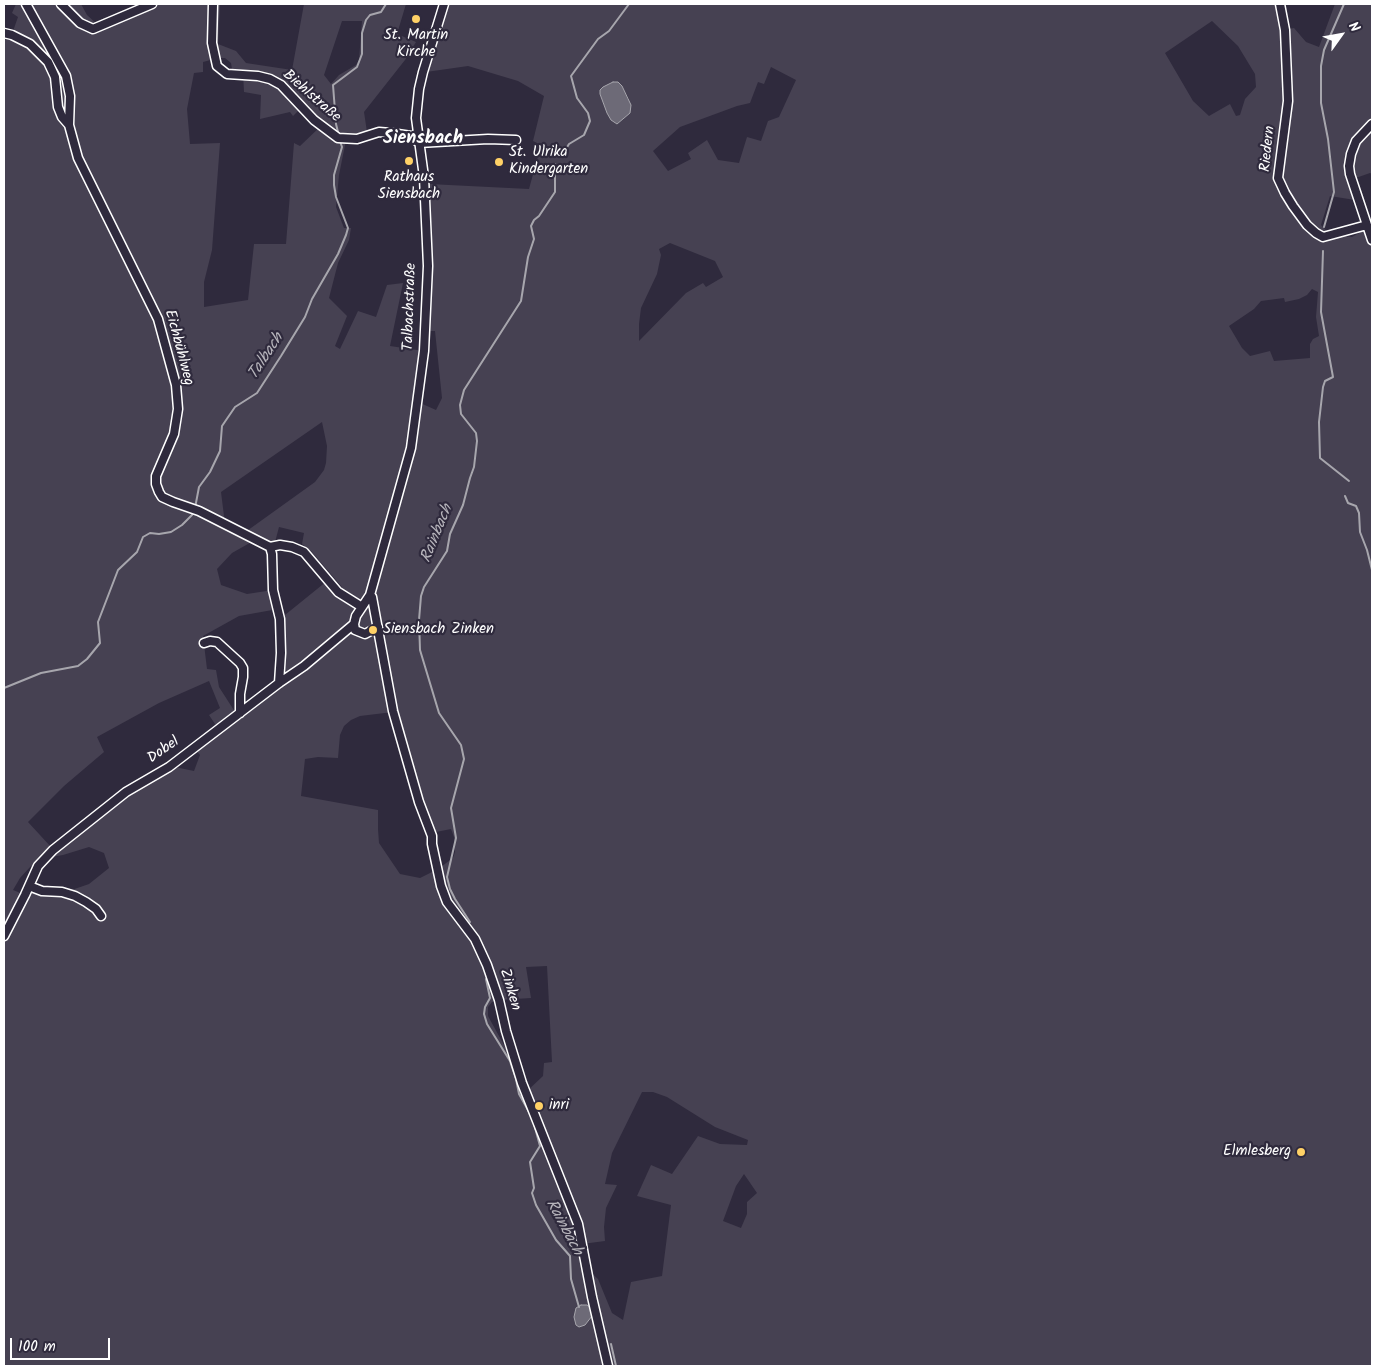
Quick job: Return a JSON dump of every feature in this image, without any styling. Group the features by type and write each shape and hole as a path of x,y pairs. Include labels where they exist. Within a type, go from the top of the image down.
{"street":[{"path":"26,4 66,76 70,104 69,125"},
{"path":"61,4 80,23 93,29 152,4"},
{"name":"Biehlstraße","path":"213,4 212,43 217,66 227,74 258,76 270,79 281,85 314,120 340,139 357,139 378,132 411,136 419,143"},
{"name":"Talbachstraße","path":"362,607 370,595 411,448 424,351 428,266 424,177 416,118 419,89 430,45 444,4"},
{"name":"Riedern","path":"1280,4 1285,30 1288,101 1278,178 1293,206 1307,225 1323,237 1366,225"},
{"name":"Eichbühlweg","path":"4,33 30,44 48,62 55,77 58,107 62,118 69,125 78,158 158,318 176,384 178,409 174,434 156,476 156,484 162,497 195,509 270,547 280,545 304,552 338,592 362,607"},
{"path":"58,107 70,104"},
{"path":"1372,124 1356,141 1349,166 1372,240"},
{"path":"419,143 488,139 516,140"},
{"path":"270,547 272,554 273,590 280,619 281,653 279,683"},
{"name":"Zinken","path":"370,595 378,627 393,711 419,802 432,836 441,886 447,902 475,939 487,965 500,1000 506,1031 522,1084 578,1224 608,1366"},
{"name":"Dobel","path":"4,936 38,866 53,850 126,792 169,767 240,712 304,666 354,624 356,616 362,607"},
{"path":"354,624 356,630 365,634 378,627"},
{"path":"204,643 210,641 217,642 243,668 240,712"},
{"path":"29,886 42,891 62,892 75,896 86,902 101,916"}],"shaded area":[{"path":"16,4 25,4 67,76 28,4 81,4 87,15 99,26 147,4 220,4 218,44 236,51 246,63 292,70 304,4 406,4 397,34 416,42 405,60 364,112 367,132 346,140 339,175 336,207 344,228 351,228 349,240 338,263 329,298 347,316 335,346 340,349 358,311 376,317 387,285 403,283 390,346 424,351 418,402 436,410 442,398 435,331 428,331 431,293 429,184 529,189 541,145 533,141 544,96 518,81 468,66 426,72 449,4 1278,4 1283,30 1294,28 1306,42 1319,47 1335,4 1372,4 1372,174 1350,180 1355,200 1330,196 1321,225 1333,238 1339,236 1352,237 1372,226 1372,1366 4,1366 4,33 12,34 18,17 12,13","holes":["342,21 362,21 359,60 356,65 339,75 331,84 324,75","1212,21 1238,46 1255,74 1256,87 1245,99 1240,115 1236,116 1230,104 1209,116 1193,101 1165,53","225,58 231,63 232,69 243,72 244,92 261,95 260,119 290,112 293,116 303,106 322,125 300,146 294,143 286,244 254,244 248,300 204,307 204,282 212,250 220,143 190,144 187,109 194,73 203,72 203,62","771,67 796,80 779,117 768,121 761,141 747,137 739,163 718,160 707,140 688,153 691,159 668,171 653,151 680,127 750,103 758,82 764,84","618,82 629,99 630,113 617,124 611,120 600,94 610,83","670,243 715,261 723,277 706,287 703,283 686,293 639,341 641,308 657,274 661,255 659,249","1312,289 1318,292 1316,317 1319,336 1313,339 1310,344 1310,358 1274,361 1270,351 1250,356 1242,348 1229,326 1254,309 1261,301 1284,298 1285,302 1299,299 1307,295","322,422 327,446 324,470 315,482 244,533 225,524 221,492","279,527 304,533 302,544 311,551 342,587 338,592 327,581 280,619 279,683 237,715 219,687 216,670 207,669 203,636 239,616 278,609 273,590 247,594 221,585 217,569 232,553 255,540 274,546","209,681 220,708 209,715 217,727 172,761 143,777 93,811 51,847 28,822 64,786 104,752 97,737 159,703","393,712 431,833 451,829 454,837 455,852 453,858 438,869 420,878 400,874 379,843 378,810 301,796 305,759 318,757 338,758 340,735 344,726 360,716","194,748 200,755 194,771 170,766","89,847 104,853 109,868 89,884 60,894 26,887 23,894 13,890 20,878 31,866 36,870 45,858","547,966 552,1062 544,1063 543,1076 526,1092 511,1058 488,1016 488,1007 492,1002 531,998 526,967","642,1092 653,1092 667,1097 715,1127 748,1140 747,1145 720,1144 698,1136 672,1174 651,1165 637,1196 671,1205 662,1276 631,1282 623,1320 612,1313 598,1279 587,1269 582,1244 605,1241 606,1208 617,1185 605,1184 612,1153","744,1174 757,1193 747,1202 747,1214 741,1228 723,1221 736,1186"]},
{"path":"613,82 618,82 622,86 631,105 630,113 617,124 611,120 607,113 600,94 600,90 603,87"},
{"path":"581,1305 590,1307 592,1316 585,1325 579,1327 576,1325 574,1317 576,1308"}],"waterway":[{"name":"Talbach","path":"339,136 336,124 333,85 357,67 362,54 362,33 366,20 370,15 381,12 386,4"},
{"name":"Rainbach","path":"561,157 569,144 584,135 590,121 588,113 577,98 571,76 598,39 609,31 629,4"},
{"path":"1324,227 1334,192 1328,139 1321,103 1321,66 1324,50 1344,4"},
{"name":"Talbach","path":"195,508 199,487 210,472 220,451 222,426 235,407 257,393 305,317 312,299 338,254 346,235 348,228 336,197 334,185 334,175 342,147 340,141"},
{"name":"Rainbach","path":"470,922 455,899 447,877 456,838 451,808 464,759 461,745 439,713 420,650 419,620 421,596 424,587 447,551 450,534 463,505 474,467 476,433 461,414 460,405 464,390 521,301 528,257 534,239 531,226 555,192 555,164"},
{"path":"1323,251 1321,312 1333,377 1325,381 1323,387 1319,422 1320,458 1349,481"},
{"path":"1345,496 1348,503 1356,506 1359,513 1360,532 1372,570"},
{"name":"Talbach","path":"4,688 41,673 78,666 87,659 100,643 98,622 118,570 137,552 143,537 150,533 171,532 182,525 193,512"},
{"name":"Rainbach","path":"486,979 490,998 485,1007 484,1014 487,1024 510,1061 519,1094 533,1119"},
{"name":"Rainbach","path":"534,1124 540,1146 530,1162 534,1188 532,1193 536,1205 556,1240 570,1256 571,1279 579,1307"},
{"name":"Rainbach","path":"611,1344 616,1366"}],"place":[{"name":"St. Martin Kirche","path":"416,19"},
{"name":"Rathaus Siensbach","path":"409,161"},
{"name":"St. Ulrika Kindergarten","path":"499,162"},
{"name":"Siensbach Zinken","path":"373,630"},
{"name":"inri","path":"539,1106"},
{"name":"Elmlesberg","path":"1301,1152"}],"district":[{"name":"Siensbach","path":"423,140"}]}
